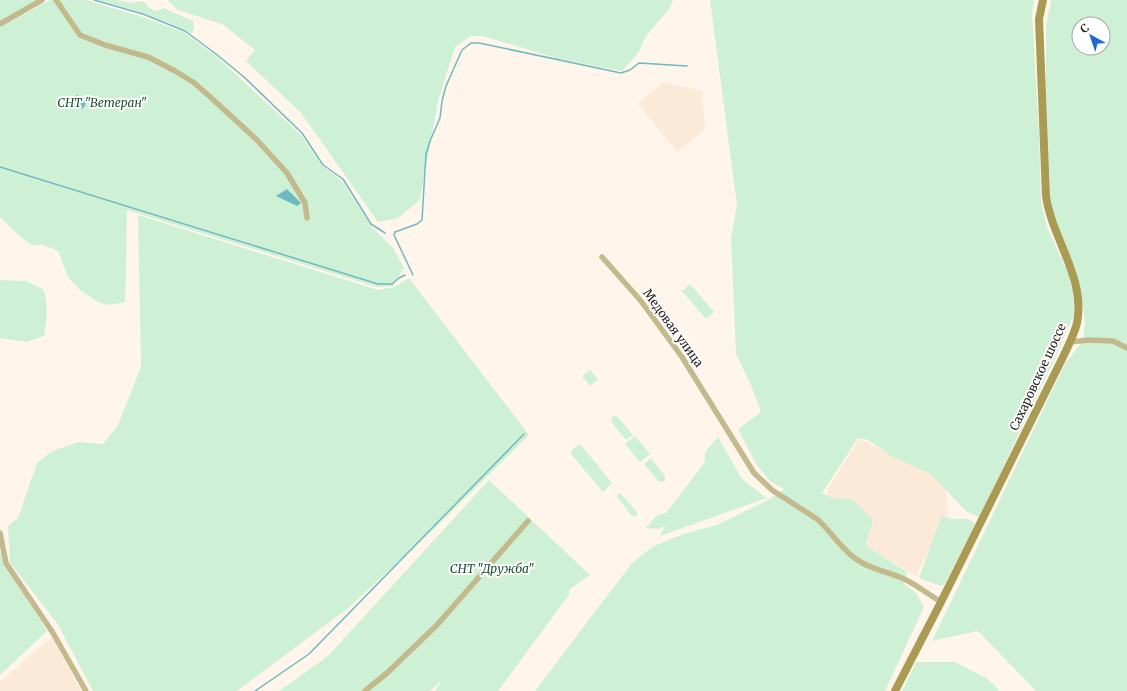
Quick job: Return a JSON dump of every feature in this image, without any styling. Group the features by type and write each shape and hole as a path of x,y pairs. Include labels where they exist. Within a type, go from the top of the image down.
{"main road":[{"name":"Сахаровское шоссе","path":"895,691 941,602 1070,342 1078,316 1077,289 1052,221 1046,196 1040,19 1043,0"}],"street":[{"path":"0,24 42,0"},
{"path":"56,0 80,35 105,45 148,57 193,82 207,94 257,140 287,173 305,203 307,218"},
{"name":"Медовая улица","path":"602,256 641,301 668,337 754,473 767,486 824,524 840,544 856,559 864,564 905,580 941,602"},
{"path":"1070,342 1089,340 1112,341 1127,348"},
{"path":"365,691 387,673 437,625 528,521"},
{"path":"0,533 6,563 53,633 86,691"}],"shaded area":[{"path":"663,82 702,91 705,129 677,152 638,104"},
{"path":"859,439 945,479 948,514 916,576 861,543 825,508 828,489"},
{"path":"52,637 81,691 0,691 0,682"}],"green space":[{"path":"0,0 39,0 0,22"},
{"name":"СНТ \"Ветеран\"","path":"50,0 86,0 139,16 183,32 217,57 301,135 322,166 342,181 371,226 393,248 404,268 393,286 377,287 127,210 125,302 109,305 98,302 81,291 68,277 58,251 43,245 32,245 19,236 0,217 0,27"},
{"path":"98,0 116,0 133,3 141,1 146,3 149,8 156,11 164,8 193,21 194,29 191,34 186,30 144,13"},
{"path":"167,0 673,0 670,8 646,36 639,52 622,71 559,59 483,36 471,36 455,47 438,101 420,200 398,218 378,222 301,113 246,61 255,50 222,24 178,10"},
{"path":"710,0 1034,0 1032,14 1039,132 1041,202 1047,227 1069,275 1073,295 1074,314 1055,358 979,517 967,512 929,473 893,457 868,440 858,438 822,493 832,498 852,499 873,520 865,545 907,572 904,584 916,593 924,607 885,691 535,691 632,563 652,547 683,534 717,525 768,500 784,489 770,481 756,464 738,429 761,412 751,385 736,354 731,238 737,205"},
{"path":"1051,0 1127,0 1127,346 1083,339 1085,321 1078,279 1053,213 1050,194 1046,84 1046,24"},
{"path":"138,215 378,290 395,287 409,278 529,435 438,525 347,609 237,691 93,691 57,623 10,563 8,526 18,518 37,463 52,451 79,442 103,444 118,425 141,367"},
{"path":"0,280 26,281 43,289 47,312 44,336 26,342 0,338"},
{"path":"690,284 714,312 706,319 682,291"},
{"path":"1081,343 1113,343 1127,349 1127,691 1036,691 978,631 932,641 1065,364"},
{"path":"590,370 598,379 590,386 582,376"},
{"path":"616,416 633,435 626,440 611,422 612,417"},
{"path":"635,436 650,454 640,462 625,444"},
{"path":"718,437 742,479 767,498 660,536 665,526 658,529 646,528 656,516 666,513 705,462 705,452"},
{"path":"578,445 581,445 612,483 603,492 571,454 572,450"},
{"path":"651,458 665,476 664,482 658,481 644,464"},
{"name":"СНТ \"Дружба\"","path":"489,480 590,575 569,590 569,595 498,691 435,691 441,681 430,691 279,691 328,656"},
{"path":"618,493 621,494 637,512 637,516 632,516 617,497"},
{"path":"942,516 954,519 969,519 975,524 944,585 941,586 919,578"},
{"path":"0,551 6,566 47,631 0,675"},
{"path":"916,662 955,662 988,679 999,691 902,691"}],"water":[{"path":"77,95 86,100 85,106 82,109 71,104 70,100"},
{"path":"287,189 301,203 297,206 276,196"}],"waterway":[{"path":"94,0 143,14 185,31 216,54 244,77 302,133 323,165 343,179 371,224 385,233"},
{"path":"413,275 394,235 395,232 417,224 422,220 426,154 440,118 446,86 462,50 471,43 479,43 621,73 630,70 639,63 687,66"},
{"path":"0,167 378,284 392,284 405,275"},
{"path":"255,691 309,654 524,434"}]}
